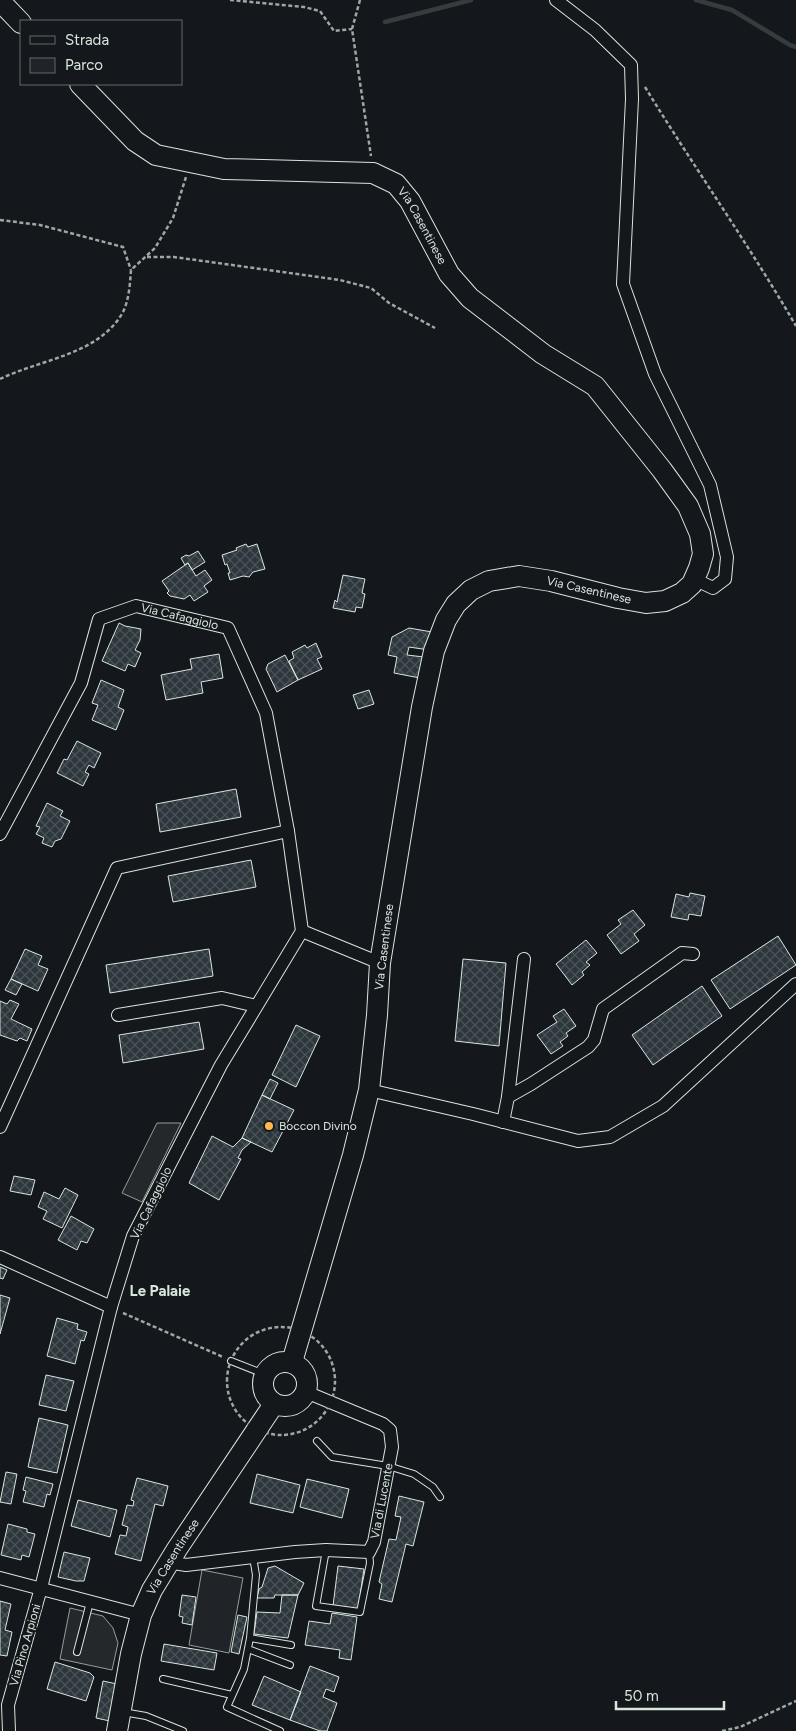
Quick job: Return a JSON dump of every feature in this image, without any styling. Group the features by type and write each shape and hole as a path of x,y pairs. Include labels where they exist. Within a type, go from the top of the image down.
{"main road":[{"path":"0,1 20,22"},
{"name":"Via Casentinese","path":"81,85 135,141 156,155 224,169 373,173 396,184 410,201 449,274 470,298 543,354 594,386 620,415 688,506 700,534 703,554 692,584 665,601 646,603 551,581 519,576 489,581 471,590 456,604 446,620 434,651 422,707 380,963 369,1090 353,1156 292,1362"},
{"path":"279,1362 292,1362 303,1371 306,1378 306,1392 302,1398 289,1406 274,1404 265,1394 263,1388 264,1374 279,1362"},
{"name":"Via Casentinese","path":"119,1721 131,1654 141,1616 152,1590 168,1562 274,1404"}],"street":[{"path":"556,0 595,30 631,65 632,98 622,284 655,374 710,485 727,557 725,579 713,588 694,579"},
{"name":"Via Cafaggiolo","path":"0,834 81,683 99,619 136,606 228,628 266,713 288,831 302,932 221,1065 133,1236 111,1307 41,1588"},
{"path":"0,1127 117,868 288,831"},
{"path":"302,932 380,963"},
{"path":"508,1097 532,1084 588,1047 594,1040 603,1009 682,953 693,954"},
{"path":"503,1122 508,1097 524,959"},
{"path":"369,1090 578,1141 610,1137 663,1106 796,984"},
{"path":"118,1015 222,998 256,1006"},
{"path":"0,1257 111,1307"},
{"name":"Via di Lucente","path":"168,1562 186,1565 326,1550 369,1552 374,1542 392,1447 390,1430 383,1424 306,1392"},
{"path":"0,1578 141,1616"},
{"name":"Via Pino Arpioni","path":"9,1731 8,1705 41,1588"}],"lane":[{"path":"231,1361 264,1374"},
{"path":"317,1441 332,1457 388,1466 414,1474 433,1487 440,1497"},
{"path":"326,1550 316,1606 360,1612 370,1563 369,1552"},
{"path":"253,1557 256,1575 250,1638 244,1669 227,1708 280,1731"},
{"path":"77,1652 90,1602"},
{"path":"250,1638 291,1644"},
{"path":"248,1649 290,1665"},
{"path":"163,1679 232,1695"},
{"path":"119,1721 146,1716 183,1731"}],"path":[{"path":"230,0 304,7 320,11 334,31 352,29"},
{"path":"360,0 352,29 373,173"},
{"path":"631,65 796,326"},
{"path":"131,270 155,248 173,218 190,163"},
{"path":"0,220 40,225 123,247 131,270 129,290 123,311 107,333 81,349 0,379"},
{"path":"146,257 174,257 340,280 371,288 389,303 435,328"},
{"path":"111,1307 231,1361"},
{"path":"278,1327 302,1331 314,1338 324,1348 331,1360 335,1381 331,1402 316,1422 300,1431 281,1435 269,1434 246,1422 237,1412 231,1400 228,1387 231,1361 245,1341 266,1329 278,1327"},
{"path":"722,1731 740,1727 796,1701"}],"green space":[{"path":"202,1570 243,1578 229,1653 189,1645"}],"shaded area":[{"path":"157,1123 181,1123 142,1202 122,1193"},
{"path":"70,1608 103,1616 113,1628 118,1643 112,1670 60,1659"}],"building":[{"path":"246,544 248,547 257,544 265,569 253,572 249,577 243,576 230,580 228,573 230,573 222,555 237,550 236,548"},
{"path":"198,551 205,562 192,570 188,563 185,565 181,558"},
{"path":"188,563 196,576 205,570 212,580 204,586 208,592 194,601 190,595 184,599 170,596 162,581"},
{"path":"343,575 365,579 362,593 365,594 362,608 356,607 355,612 333,608 335,600 337,602"},
{"path":"119,623 141,629 140,640 135,650 141,653 135,667 128,664 125,671 102,661"},
{"path":"409,628 432,632 429,650 409,647 407,655 424,657 420,678 394,673 397,657 388,655 392,637"},
{"path":"316,643 322,657 317,659 322,669 298,680 289,661 294,658 292,652 305,645 307,648"},
{"path":"219,654 223,678 201,682 203,693 166,700 161,675 192,669 190,659"},
{"path":"285,655 298,680 277,692 266,669 268,664"},
{"path":"101,680 124,690 118,707 124,710 116,730 92,720 98,705 92,703"},
{"path":"369,690 374,704 358,709 353,695"},
{"path":"77,741 101,753 94,768 89,765 85,772 89,774 83,786 57,773 64,759 67,760"},
{"path":"236,789 241,817 160,832 156,804"},
{"path":"47,803 63,811 60,816 70,821 61,839 55,841 52,847 42,843 44,838 36,834 40,827 36,826"},
{"path":"251,860 256,887 173,902 168,876"},
{"path":"690,893 705,896 701,916 689,914 688,920 671,917 676,894 689,897"},
{"path":"633,910 645,925 634,934 639,941 621,954 607,935 621,924 618,920"},
{"path":"778,936 796,965 730,1009 711,980"},
{"path":"586,940 597,953 586,962 590,965 582,972 584,975 572,985 556,964"},
{"path":"25,949 42,956 38,965 48,969 38,991 11,979"},
{"path":"209,949 213,976 110,993 106,965"},
{"path":"463,959 506,963 499,1046 455,1041"},
{"path":"11,979 22,984 16,995 5,990"},
{"path":"702,986 722,1016 653,1065 632,1035"},
{"path":"10,1000 19,1004 11,1019 32,1029 27,1041 20,1038 17,1041 0,1035 0,1001 7,1004"},
{"path":"564,1009 576,1026 566,1033 568,1036 560,1042 563,1046 551,1054 537,1035 557,1022 553,1016"},
{"path":"199,1022 204,1049 123,1063 119,1035"},
{"path":"296,1025 320,1036 296,1087 272,1075"},
{"path":"270,1079 278,1083 270,1099 262,1095"},
{"path":"262,1095 294,1110 272,1152 242,1138"},
{"path":"212,1136 233,1147 242,1138 251,1142 242,1150 238,1158 241,1159 219,1200 189,1183"},
{"path":"14,1176 35,1180 31,1195 10,1191"},
{"path":"65,1188 78,1195 62,1228 43,1219 47,1211 38,1207 44,1192 59,1199"},
{"path":"71,1216 94,1229 87,1243 81,1241 77,1250 58,1240"},
{"path":"0,1267 7,1270 3,1279 0,1278"},
{"path":"0,1295 10,1298 0,1334"},
{"path":"57,1318 78,1324 77,1329 87,1332 84,1341 81,1340 75,1364 47,1356"},
{"path":"46,1375 74,1381 66,1411 39,1405"},
{"path":"39,1418 68,1425 57,1473 28,1467"},
{"path":"6,1472 17,1474 11,1504 0,1502"},
{"path":"257,1474 300,1485 293,1513 250,1503"},
{"path":"26,1477 53,1484 50,1495 47,1494 44,1507 23,1502 26,1491 23,1490"},
{"path":"137,1478 168,1486 163,1506 155,1504 141,1561 115,1554 120,1535 126,1536 128,1527 122,1525 127,1505 133,1506 134,1501 131,1500"},
{"path":"307,1479 349,1489 342,1518 300,1507"},
{"path":"399,1496 424,1502 413,1546 406,1544 392,1602 379,1599 382,1584 379,1582 389,1539 396,1540 401,1517 395,1516"},
{"path":"78,1500 117,1510 110,1537 71,1526"},
{"path":"8,1524 27,1529 27,1532 35,1534 29,1557 22,1555 21,1560 1,1555"},
{"path":"64,1552 90,1558 84,1581 58,1577"},
{"path":"275,1566 304,1583 298,1595 275,1595 274,1598 257,1598 268,1568"},
{"path":"338,1566 364,1569 358,1609 333,1606"},
{"path":"182,1595 196,1597 192,1625 182,1623 183,1617 179,1616"},
{"path":"282,1595 298,1595 288,1638 254,1634 257,1612 280,1613"},
{"path":"0,1601 11,1604 5,1630 12,1632 7,1656 0,1655"},
{"path":"332,1613 357,1617 351,1660 339,1658 340,1650 305,1645 309,1621 330,1624"},
{"path":"238,1615 247,1617 239,1654 231,1652"},
{"path":"164,1644 217,1653 214,1670 161,1661"},
{"path":"55,1662 90,1673 94,1677 86,1701 47,1689"},
{"path":"310,1666 339,1677 334,1692 326,1689 323,1697 337,1703 327,1731 320,1731 290,1720"},
{"path":"264,1676 301,1692 290,1720 252,1705"},
{"path":"103,1681 117,1684 110,1721 96,1718"}],"waterway":[{"path":"385,22 471,0"},
{"path":"696,0 732,10 796,47"}],"place":[{"name":"Boccon Divino","path":"269,1126"}],"district":[{"name":"Le Palaie","path":"160,1291"}]}
